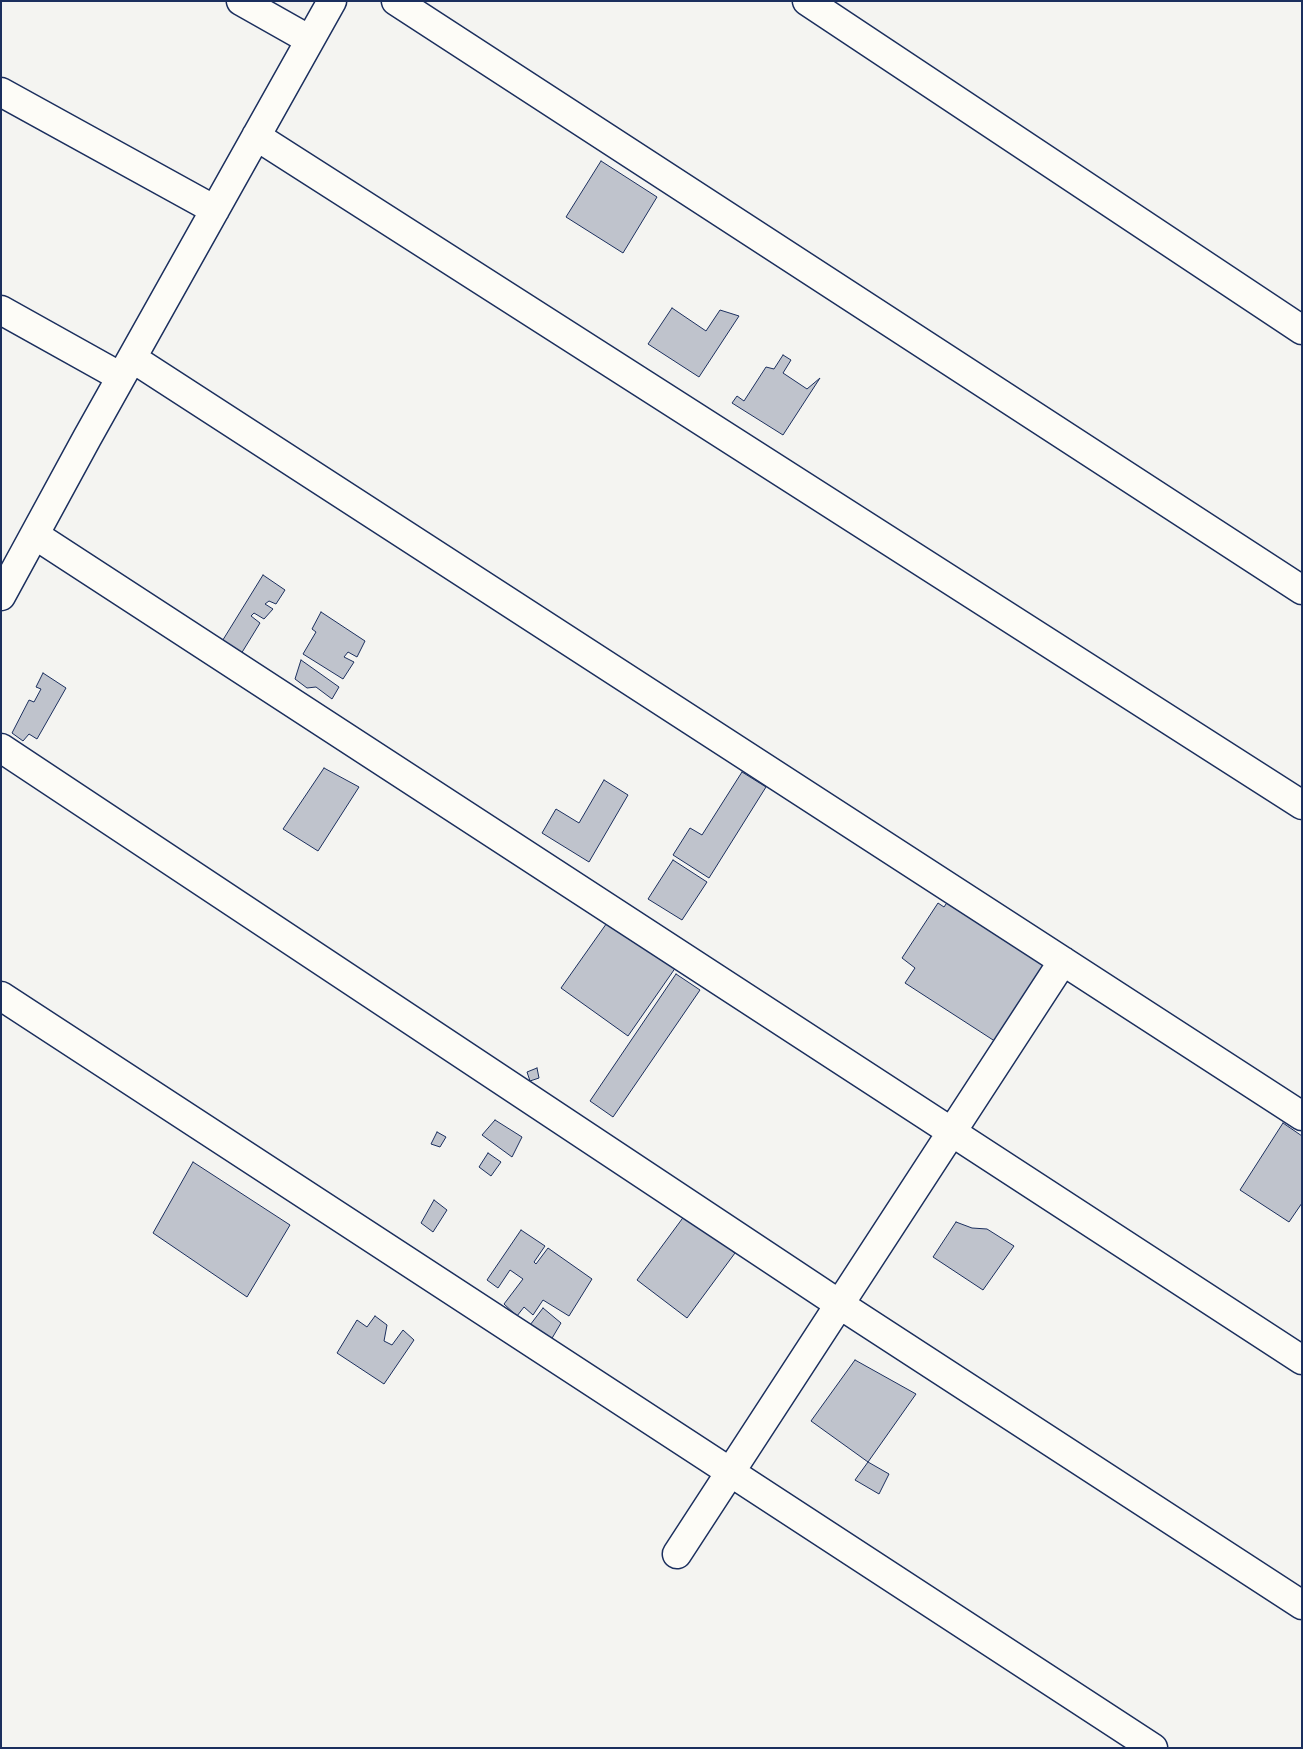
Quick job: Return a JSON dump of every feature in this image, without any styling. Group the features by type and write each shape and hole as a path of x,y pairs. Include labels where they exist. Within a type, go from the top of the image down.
{"street":[{"path":"241,1 310,40"},
{"path":"1,596 126,367 332,1"},
{"path":"396,1 1302,590"},
{"path":"808,1 1302,330"},
{"path":"1,92 215,210"},
{"path":"256,136 1302,805"},
{"path":"1,310 126,367 1063,961 1302,1116"},
{"path":"35,534 1302,1360"},
{"path":"1,748 839,1304 1302,1605"},
{"path":"677,1554 1063,961"},
{"path":"1,996 1153,1748"}],"building":[{"path":"601,161 657,197 623,253 566,217"},
{"path":"672,308 706,331 720,310 739,316 699,377 648,344"},
{"path":"783,355 791,360 783,373 807,389 820,378 783,435 732,403 737,396 744,401 766,367 774,369"},
{"path":"263,575 285,590 276,604 269,601 265,604 273,609 264,619 254,613 251,616 260,623 241,654 221,643"},
{"path":"321,612 365,641 357,657 348,652 344,657 354,662 343,679 303,654 316,632 312,629"},
{"path":"301,660 339,687 332,699 316,687 307,688 295,679"},
{"path":"43,673 66,688 37,739 29,734 23,741 12,733 29,700 34,702 41,689 36,687"},
{"path":"324,768 359,787 318,851 283,829"},
{"path":"742,772 766,787 709,878 673,855 690,828 702,835"},
{"path":"604,780 628,795 589,862 542,833 556,809 579,823"},
{"path":"673,860 707,882 682,920 648,899"},
{"path":"955,891 1063,962 1007,1049 905,983 915,968 902,958 938,903 944,907"},
{"path":"609,920 676,967 628,1036 561,988"},
{"path":"676,974 700,990 613,1117 590,1101"},
{"path":"537,1068 539,1078 530,1081 527,1072"},
{"path":"495,1120 522,1137 512,1157 482,1135"},
{"path":"1283,1123 1302,1136 1302,1203 1289,1222 1240,1190"},
{"path":"437,1132 446,1137 440,1147 431,1144"},
{"path":"488,1153 501,1162 491,1176 479,1167"},
{"path":"193,1162 290,1225 247,1297 153,1233"},
{"path":"434,1200 447,1210 433,1232 421,1223"},
{"path":"685,1215 735,1253 687,1318 637,1280"},
{"path":"956,1222 972,1228 987,1229 1014,1246 983,1290 933,1257"},
{"path":"521,1230 545,1246 534,1262 536,1264 548,1248 592,1279 569,1316 543,1300 533,1315 524,1307 517,1316 504,1304 523,1279 510,1270 498,1288 487,1280"},
{"path":"543,1308 561,1323 548,1345 527,1329"},
{"path":"375,1316 387,1325 384,1341 392,1345 403,1330 414,1340 384,1384 337,1353 357,1320 367,1327"},
{"path":"855,1360 916,1394 868,1462 811,1421"},
{"path":"868,1462 889,1474 879,1494 855,1480"}]}
